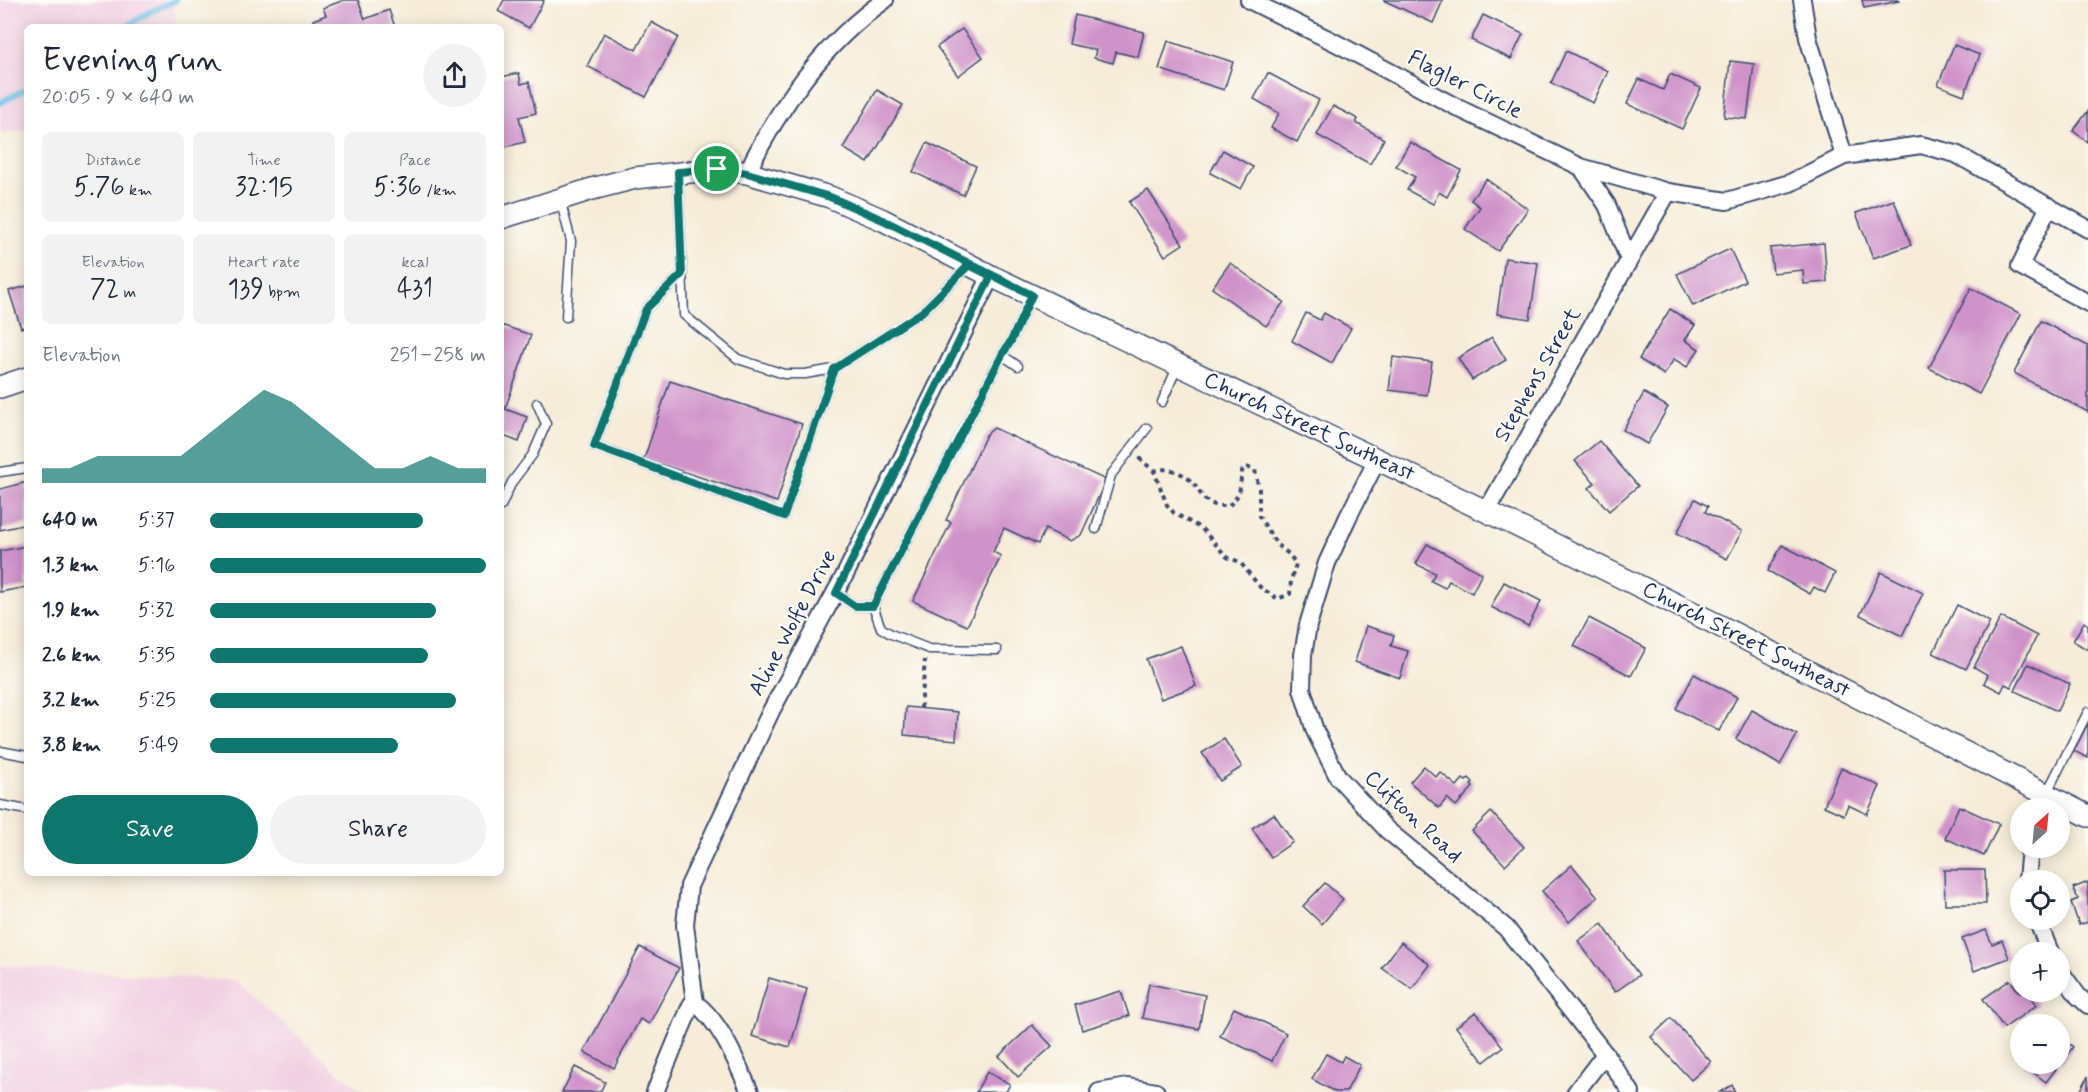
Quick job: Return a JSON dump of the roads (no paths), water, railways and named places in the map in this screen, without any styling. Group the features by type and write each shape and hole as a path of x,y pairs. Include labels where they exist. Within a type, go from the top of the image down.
{"street":[{"path":"747,173 759,147 817,63 860,18 885,0"},
{"name":"Flagler Circle","path":"1249,0 1460,109 1581,167 1668,192"},
{"path":"1802,0 1808,38 1844,156"},
{"path":"1668,192 1727,201 1790,183 1844,156 1921,145 1956,154 2088,229"},
{"path":"1581,167 1606,205 1629,260"},
{"name":"Church Street Southeast","path":"504,218 592,189 635,178 717,169 747,173 830,197 883,220 991,276 1718,625 2037,798"},
{"name":"Stephens Street","path":"1486,512 1668,192"},
{"path":"2049,206 2020,266 2088,303"},
{"name":"Aline Wolfe Drive","path":"695,1003 685,925 689,886 771,711 836,593 991,276"},
{"path":"0,387 24,379"},
{"name":"Clifton Road","path":"1377,460 1327,563 1308,625 1303,655 1302,689 1315,731 1338,777 1387,830 1506,928 1605,1054 1631,1092"},
{"name":"Church Street Southeast","path":"2070,810 2088,816"},
{"path":"2070,985 2088,1005"},
{"path":"655,1092 691,1005 695,1003 713,1021 735,1058 750,1092"},
{"path":"1576,1092 1605,1054"},
{"path":"1099,1092 1128,1087 1156,1092"}],"lane":[{"path":"678,172 684,315 738,359 784,374 805,374 834,369 922,312 969,265"},
{"path":"560,199 571,241 566,317"},
{"path":"682,274 646,309 594,446 784,516 834,369"},
{"path":"997,650 926,648 881,628 873,606 1011,341 1032,295"},
{"path":"1002,355 1018,366"},
{"path":"1162,402 1178,365"},
{"path":"504,499 512,482 533,454 546,424 537,403"},
{"path":"1096,530 1111,475 1147,428"},
{"path":"0,472 24,468"},
{"path":"836,593 855,606 873,606"},
{"path":"2045,798 2088,712"},
{"path":"0,751 24,755"},
{"path":"0,805 24,809"}],"waterway":[{"path":"131,24 176,0"},
{"path":"0,103 24,90"}]}
